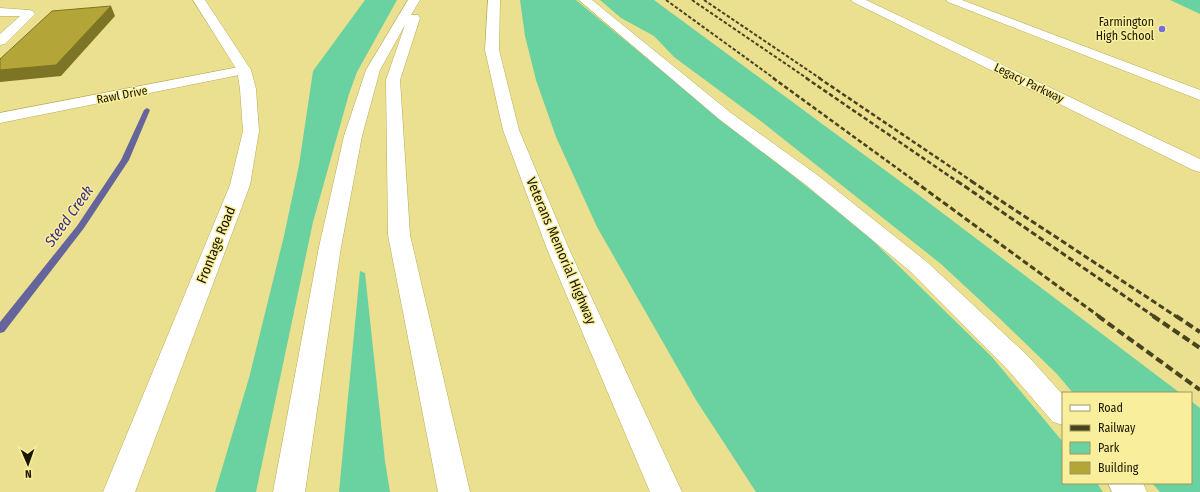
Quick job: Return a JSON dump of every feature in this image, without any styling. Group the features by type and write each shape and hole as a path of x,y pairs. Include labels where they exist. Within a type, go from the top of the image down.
{"main road":[{"name":"Frontage Road","path":"119,492 240,185 251,130 248,89 244,70 199,0"},
{"path":"289,492 330,247 353,136 373,70 414,0"},
{"path":"420,0 394,80 399,235 454,492"},
{"name":"Veterans Memorial Highway","path":"494,0 492,50 511,130 558,249 666,492"},
{"path":"585,0 725,116 813,181 919,267 1018,363 1062,413"},
{"name":"Legacy Parkway","path":"857,0 1200,166"},
{"path":"952,0 1200,95"},
{"path":"0,12 29,14 0,40"},
{"name":"Rawl Drive","path":"0,118 244,70"},
{"path":"1125,484 1131,492"}],"green space":[{"path":"365,0 397,0 357,72 349,94 313,222 256,492 215,492 249,378 284,236 299,165 313,71"},
{"path":"520,0 576,0 699,101 865,233 992,357 1062,441 1062,484 1098,484 1103,492 756,492 696,400 597,227 556,137 536,80 525,36"},
{"path":"600,0 654,0 920,196 1179,392 1072,392 1057,374 941,264 762,122 674,57 654,36 621,18"},
{"path":"1170,0 1200,0 1200,14"},
{"path":"360,271 365,273 385,461 390,492 339,492"},
{"path":"1192,402 1200,408 1200,492 1160,492 1153,484 1192,484"}],"building":[{"path":"111,6 56,65 0,70 0,59 52,11"}],"waterway":[{"name":"Steed Creek","path":"0,329 80,228 125,160 147,110"}],"railway":[{"path":"666,0 775,79"},
{"path":"692,0 808,79"},
{"path":"704,0 821,79"},
{"path":"773,78 916,182"},
{"path":"806,78 958,182"},
{"path":"819,78 973,182"},
{"path":"914,181 1100,317"},
{"path":"957,181 1155,317"},
{"path":"971,181 1177,317"},
{"path":"1098,316 1200,390"},
{"path":"1153,316 1200,348"},
{"path":"1176,316 1200,332"}],"place":[{"name":"Farmington High School","path":"1162,29"}]}
